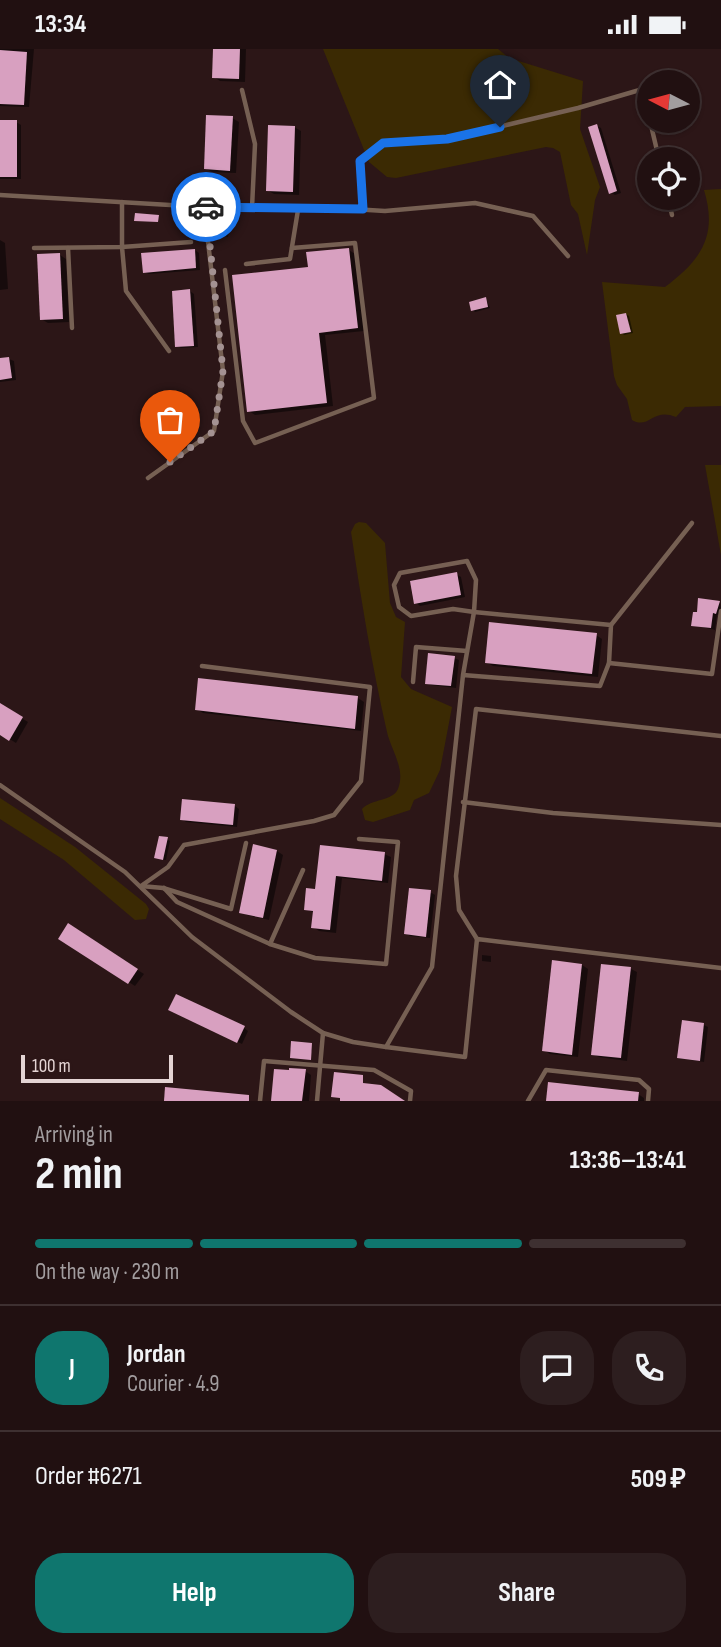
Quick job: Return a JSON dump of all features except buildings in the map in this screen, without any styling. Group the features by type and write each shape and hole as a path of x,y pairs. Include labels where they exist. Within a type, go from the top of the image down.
{"lane":[{"path":"242,90 255,144 252,208"},
{"path":"363,209 360,161 383,143 447,139 579,108 637,91"},
{"path":"0,195 298,210 384,211 475,203 533,216 568,256"},
{"path":"122,202 126,291 169,351"},
{"path":"148,478 214,431 223,371 204,207"},
{"path":"246,264 290,259 298,210"},
{"path":"671,210 672,215"},
{"path":"34,248 122,247 191,241"},
{"path":"225,269 243,421 255,443 374,398 355,243 292,249"},
{"path":"68,248 72,328"},
{"path":"463,675 600,686 609,663 611,625 692,523"},
{"path":"386,1047 432,967 463,675 474,612 476,580 467,561 400,573 394,586 399,607 411,616 453,609 474,612 611,625"},
{"path":"609,663 712,674 721,611"},
{"path":"413,683 416,647 467,651"},
{"path":"141,886 169,867 184,845 334,815 361,781 370,687 202,666"},
{"path":"0,785 84,842 141,886 192,937 323,1033 353,1042 465,1057 477,939 459,909 456,876 476,709 721,736"},
{"path":"464,802 553,813 721,825"},
{"path":"163,888 177,902 270,944 315,958 386,964 398,842 359,839"},
{"path":"141,886 163,888 231,909 246,843"},
{"path":"270,944 303,870"},
{"path":"477,939 721,968"},
{"path":"317,1101 323,1033"},
{"path":"260,1101 264,1061 374,1070 411,1091 410,1101"},
{"path":"528,1101 546,1070 639,1080 649,1089 648,1101"}],"shaded area":[{"path":"323,49 498,49 509,58 583,81 580,129 600,187 595,200 587,255 578,214 571,205 560,152 546,147 396,178 387,177 369,162"},
{"path":"721,189 721,406 685,407 676,417 662,415 643,422 632,420 627,399 614,376 602,282 665,287 678,277 697,257 707,234 708,206 704,190"},
{"path":"705,465 721,465 721,555"},
{"path":"359,522 366,523 385,543 390,603 396,617 405,622 401,677 411,689 452,707 440,770 429,793 414,800 410,810 373,822 365,820 362,809 392,796 398,789 400,774 387,732 363,607 351,532"},
{"path":"0,798 75,847 146,904 149,909 146,919 135,920 64,860 0,819"}],"way so far":[{"path":"170,462 214,431 223,371 206,207"}],"route":[{"path":"206,207 363,209 360,161 383,143 447,139 500,127"}]}
